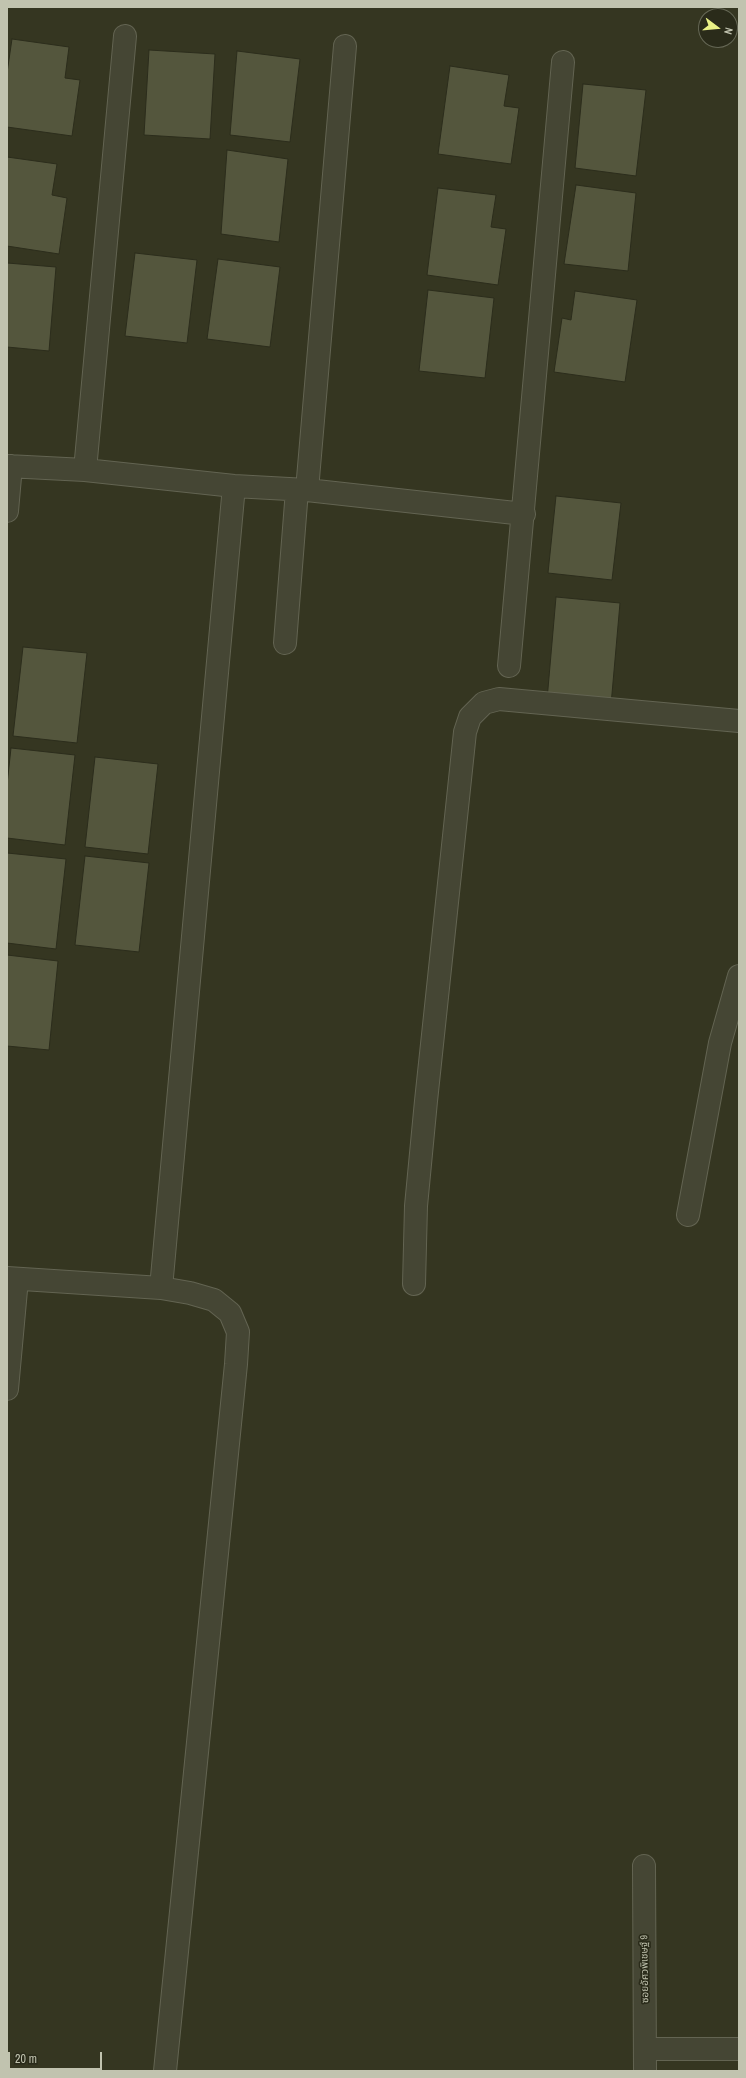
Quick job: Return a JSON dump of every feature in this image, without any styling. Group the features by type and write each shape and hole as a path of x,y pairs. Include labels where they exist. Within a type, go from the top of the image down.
{"street":[{"path":"85,470 125,36"},
{"path":"285,644 302,490 345,46"},
{"path":"509,666 524,514 563,62"},
{"path":"7,511 9,466 85,470 234,486 302,490 524,514"},
{"path":"161,1288 234,486"},
{"path":"414,1284 416,1206 426,1101 465,732 470,717 484,703 499,700 739,721"},
{"path":"688,1215 720,1043 739,976"},
{"path":"7,1389 12,1278 161,1288 190,1293 214,1300 230,1313 238,1332 165,2071"},
{"name":"ซอยอัศวพิเชษฐ์ 9","path":"644,1866 645,2071"},
{"path":"645,2049 739,2049"}],"building":[{"path":"12,39 69,47 65,78 80,80 72,136 7,127 7,73"},
{"path":"149,50 215,54 210,139 144,135"},
{"path":"237,51 300,59 290,142 230,135"},
{"path":"450,66 509,75 504,106 519,108 511,164 438,154"},
{"path":"583,84 646,90 636,176 575,168"},
{"path":"227,150 288,159 279,242 221,234"},
{"path":"7,157 57,164 52,195 67,198 59,254 7,246"},
{"path":"576,185 636,193 628,271 564,264"},
{"path":"438,188 496,195 491,227 506,229 498,285 427,275"},
{"path":"135,253 197,260 187,343 125,336"},
{"path":"218,259 280,267 270,347 207,339"},
{"path":"7,263 56,267 49,351 7,347"},
{"path":"428,290 494,298 485,378 419,371"},
{"path":"575,291 637,300 625,382 554,372 562,318 571,320"},
{"path":"556,496 621,503 612,580 548,573"},
{"path":"556,597 620,603 611,705 547,700"},
{"path":"23,647 87,653 77,743 13,736"},
{"path":"11,748 75,755 65,845 7,838 7,785"},
{"path":"95,757 158,764 148,854 85,847"},
{"path":"7,853 66,859 56,949 7,943"},
{"path":"85,856 149,863 139,952 75,945"},
{"path":"7,955 58,961 49,1050 7,1046"}]}
